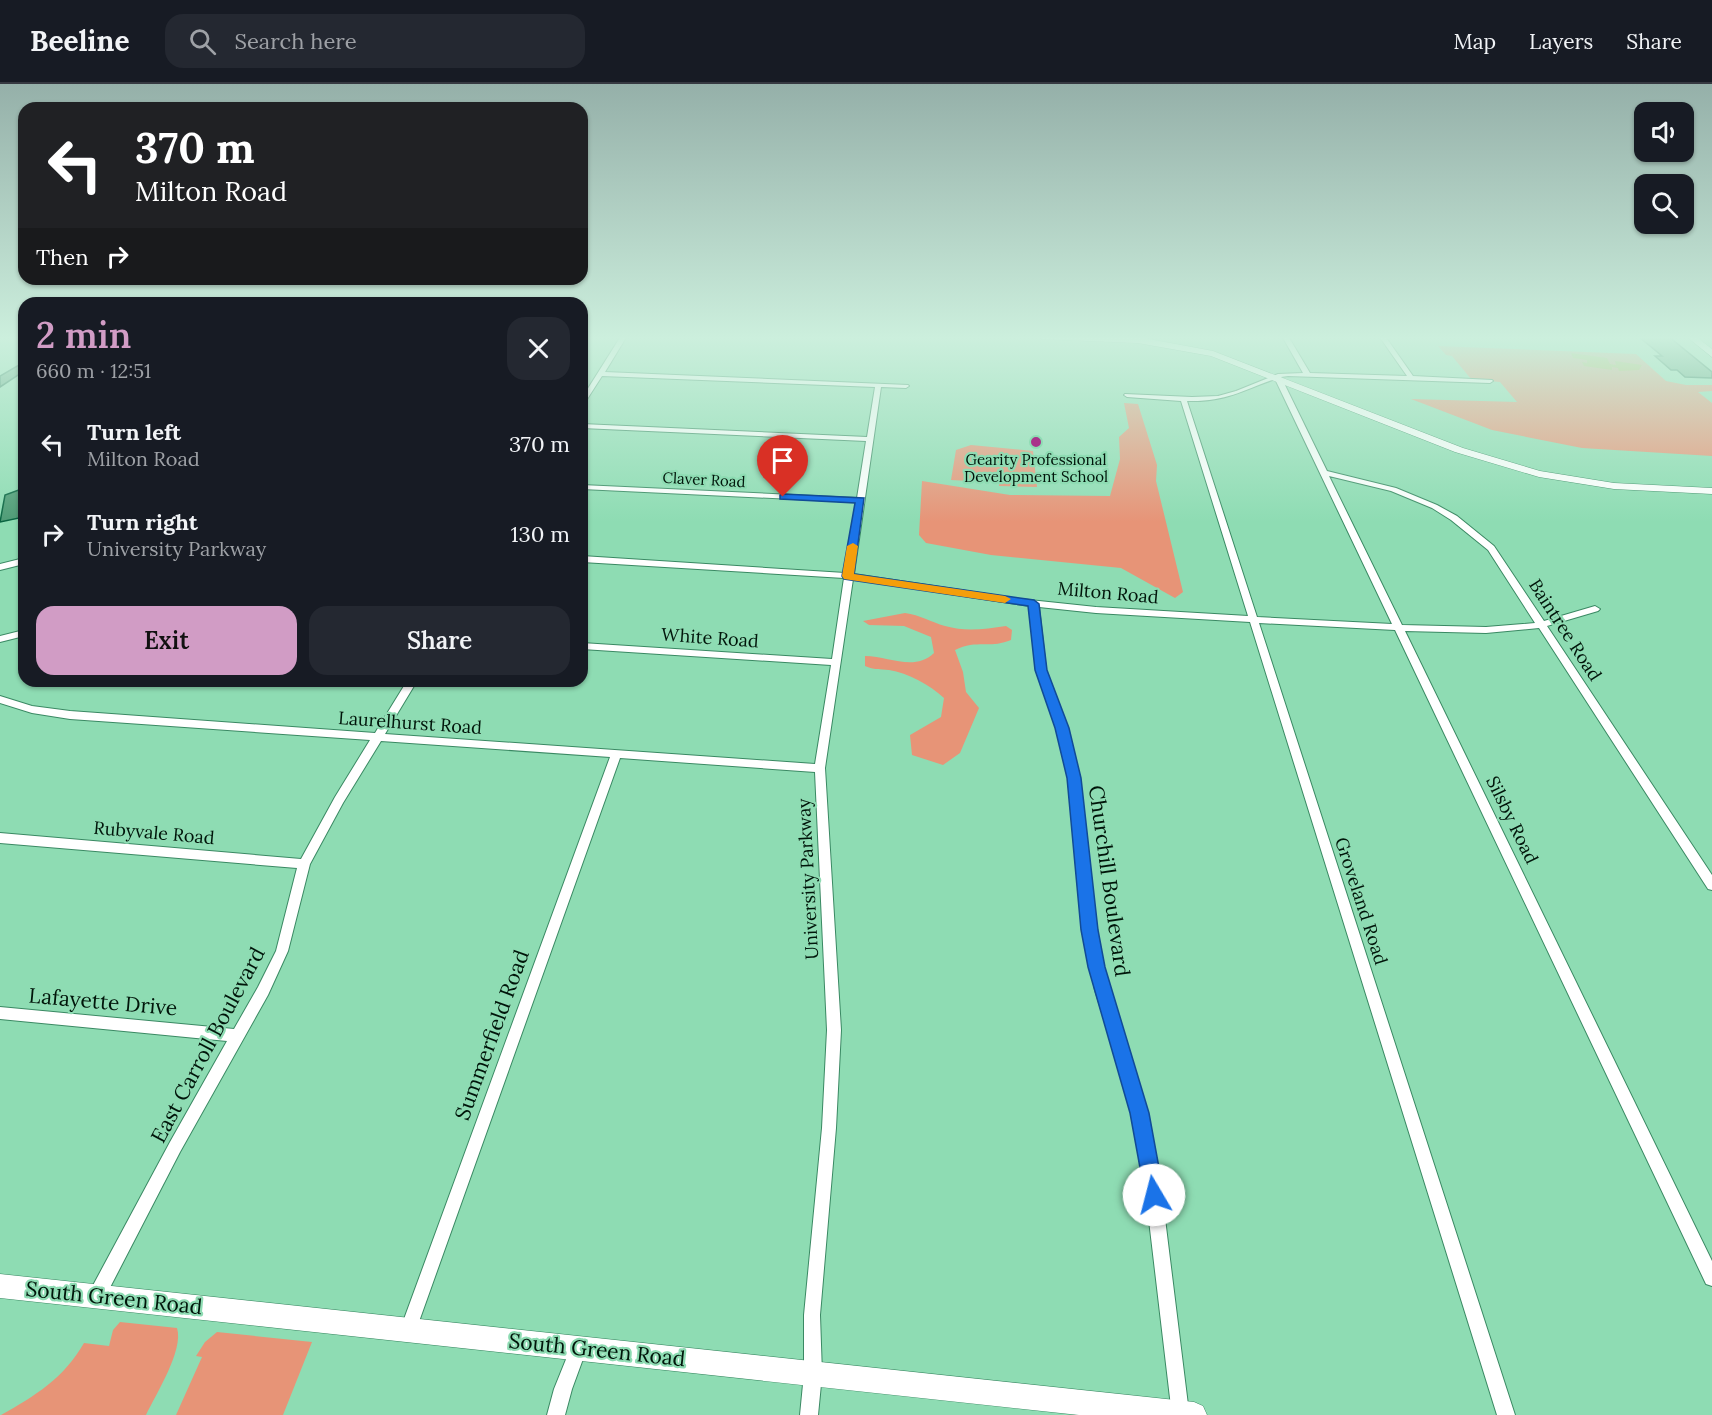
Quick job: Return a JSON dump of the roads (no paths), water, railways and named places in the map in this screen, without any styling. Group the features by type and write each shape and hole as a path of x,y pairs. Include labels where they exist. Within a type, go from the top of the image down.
{"street":[{"name":"University Parkway","path":"809,1415 813,1374 812,1315 829,1128 834,1030 820,768 876,398"},
{"name":"Groveland Road","path":"1183,398 1506,1415"},
{"name":"Silsby Road","path":"1290,398 1712,1278"},
{"path":"1333,398 1459,450 1539,474 1614,486 1712,491"},
{"path":"1340,398 1483,450 1541,466 1610,477 1712,482"},
{"path":"588,426 870,439"},
{"name":"Baintree Road","path":"1326,473 1416,496 1471,528 1491,548 1712,885"},
{"name":"Claver Road","path":"588,488 860,500"},
{"name":"Milton Road","path":"588,559 848,576 1034,604 1252,620 1486,630 1542,625 1595,609"},
{"path":"0,567 18,562"},
{"name":"Churchill Boulevard","path":"1034,604 1041,670 1062,728 1074,778 1089,930 1096,967 1135,1095 1149,1159 1187,1414"},
{"path":"0,639 18,634"},
{"name":"White Road","path":"588,646 835,662"},
{"name":"East Carroll Boulevard","path":"96,1297 175,1147 239,1036 282,951 304,864 339,800 408,687"},
{"name":"Laurelhurst Road","path":"0,699 32,709 69,715 820,768"},
{"name":"Summerfield Road","path":"408,1330 616,755"},
{"name":"Rubyvale Road","path":"0,838 304,864"},
{"name":"Lafayette Drive","path":"0,1014 239,1036"},
{"name":"South Green Road","path":"0,1286 813,1374 1065,1407 1187,1414"},
{"path":"556,1415 562,1389 579,1348"}],"place":[{"name":"Gearity Professional Development School","path":"1036,442"}]}
